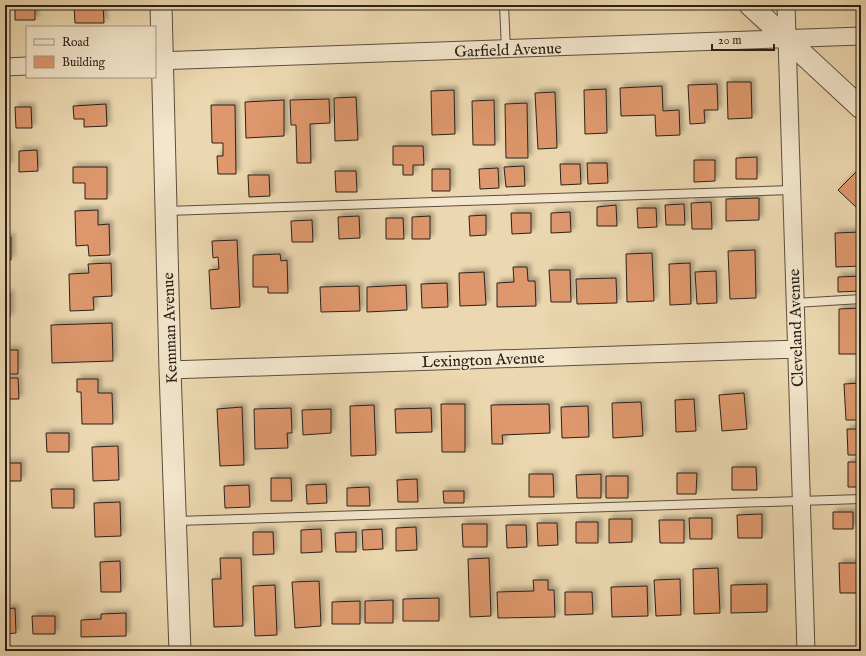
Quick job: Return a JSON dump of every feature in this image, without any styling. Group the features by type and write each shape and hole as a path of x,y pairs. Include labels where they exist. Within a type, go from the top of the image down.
{"street":[{"name":"Kemman Avenue","path":"160,5 159,61 166,211 180,651"},
{"path":"750,5 861,108"},
{"name":"Cleveland Avenue","path":"786,5 806,651"},
{"name":"Garfield Avenue","path":"159,61 861,36"},
{"path":"5,67 26,66"},
{"name":"Lexington Avenue","path":"170,370 796,349"}],"lane":[{"path":"504,5 506,49"},
{"path":"166,211 791,190"},
{"path":"795,303 861,300"},
{"path":"176,521 861,499"}],"building":[{"path":"15,5 35,5 35,20 15,20"},
{"path":"74,5 103,5 104,23 75,23"},
{"path":"727,82 751,82 752,118 728,119"},
{"path":"717,84 718,110 704,110 705,123 690,124 688,85"},
{"path":"662,86 663,111 679,110 680,135 656,136 655,115 621,116 620,88"},
{"path":"606,89 607,133 585,134 584,90"},
{"path":"454,90 455,134 432,135 431,91"},
{"path":"555,92 557,148 538,149 535,93"},
{"path":"356,97 358,140 335,141 334,98"},
{"path":"329,99 330,123 310,124 311,163 297,163 296,125 291,125 290,100"},
{"path":"284,100 284,136 246,138 245,102"},
{"path":"494,100 495,145 473,145 472,101"},
{"path":"527,103 528,158 506,158 505,104"},
{"path":"106,104 107,126 84,127 84,119 74,119 73,106"},
{"path":"211,105 235,105 236,174 218,174 217,156 223,156 223,143 212,143"},
{"path":"15,107 31,107 32,128 16,128"},
{"path":"5,145 8,145 9,165 5,166"},
{"path":"393,146 423,146 424,165 413,165 413,175 403,175 403,165 393,165"},
{"path":"37,150 38,171 19,172 19,151"},
{"path":"757,157 757,179 736,179 736,158"},
{"path":"694,160 715,160 715,181 694,182"},
{"path":"587,163 607,163 608,183 588,184"},
{"path":"560,164 580,164 581,184 561,185"},
{"path":"524,166 525,186 506,187 504,167"},
{"path":"73,167 107,167 107,199 85,199 85,183 73,183"},
{"path":"498,168 499,188 480,189 479,169"},
{"path":"432,169 450,169 450,191 432,191"},
{"path":"335,171 356,171 357,192 336,192"},
{"path":"857,171 861,174 861,206 858,209 838,190"},
{"path":"248,175 269,175 270,196 249,197"},
{"path":"759,198 759,220 726,221 726,199"},
{"path":"711,202 712,229 692,229 691,203"},
{"path":"684,204 685,225 666,225 665,205"},
{"path":"616,205 617,226 597,226 597,207"},
{"path":"637,208 656,208 657,227 638,228"},
{"path":"98,210 98,225 109,224 110,255 89,256 88,245 76,246 75,211"},
{"path":"570,212 571,232 551,233 551,213"},
{"path":"511,213 531,213 531,233 512,234"},
{"path":"486,215 486,235 470,236 469,216"},
{"path":"359,216 360,238 339,239 338,217"},
{"path":"430,216 430,239 412,239 412,217"},
{"path":"386,218 403,218 404,239 386,239"},
{"path":"312,220 313,242 292,242 291,221"},
{"path":"861,232 861,266 836,267 835,233"},
{"path":"5,237 11,237 11,260 5,260"},
{"path":"237,240 240,307 211,309 209,270 219,269 218,257 213,258 212,241"},
{"path":"755,250 756,298 730,299 728,251"},
{"path":"652,253 654,301 627,302 626,254"},
{"path":"280,254 281,261 287,260 288,293 268,293 268,287 253,287 253,255"},
{"path":"111,263 112,296 93,297 94,310 70,311 69,274 89,273 88,264"},
{"path":"690,263 691,304 670,305 669,264"},
{"path":"513,267 527,267 528,281 535,281 536,306 497,307 497,283 514,282"},
{"path":"549,270 570,270 571,302 551,302"},
{"path":"716,271 717,303 697,304 695,272"},
{"path":"484,272 486,305 460,306 459,273"},
{"path":"861,276 861,291 838,292 838,277"},
{"path":"616,278 617,303 577,304 576,279"},
{"path":"447,283 448,307 422,308 421,284"},
{"path":"406,285 407,310 367,312 367,287"},
{"path":"359,286 360,311 321,312 320,287"},
{"path":"10,293 10,317 5,317 5,294"},
{"path":"861,308 861,354 839,354 839,309"},
{"path":"112,323 113,361 52,363 51,325"},
{"path":"5,350 18,350 18,374 5,374"},
{"path":"5,378 18,378 19,399 5,399"},
{"path":"77,379 98,379 98,393 112,393 113,424 82,424 81,392 77,392"},
{"path":"861,383 861,420 846,420 844,384"},
{"path":"744,393 747,429 722,431 719,395"},
{"path":"694,399 696,431 676,432 675,400"},
{"path":"641,402 643,436 613,438 612,403"},
{"path":"441,404 465,404 465,452 442,452"},
{"path":"549,404 550,433 502,435 503,444 492,444 491,405"},
{"path":"374,405 376,455 351,456 350,406"},
{"path":"588,406 589,437 562,438 561,407"},
{"path":"242,407 244,465 220,466 217,409"},
{"path":"291,408 292,433 287,433 288,448 255,449 254,409"},
{"path":"431,408 432,432 396,433 395,409"},
{"path":"331,409 331,433 303,435 302,410"},
{"path":"847,429 861,429 861,455 848,455"},
{"path":"46,433 69,433 69,452 47,452"},
{"path":"118,446 119,480 93,481 92,447"},
{"path":"848,462 861,462 861,487 848,487"},
{"path":"5,463 21,463 21,481 5,481"},
{"path":"732,467 756,467 757,490 732,490"},
{"path":"677,473 697,473 696,494 677,494"},
{"path":"529,474 553,474 554,497 529,497"},
{"path":"601,474 601,498 577,498 576,475"},
{"path":"606,476 628,476 628,498 606,498"},
{"path":"271,478 291,478 292,501 271,501"},
{"path":"417,479 418,502 398,502 397,480"},
{"path":"326,484 327,503 307,504 306,485"},
{"path":"249,485 250,507 225,508 224,486"},
{"path":"369,487 370,506 347,506 347,488"},
{"path":"51,489 74,489 74,508 52,508"},
{"path":"443,491 464,491 464,503 444,503"},
{"path":"120,502 121,536 95,537 94,503"},
{"path":"833,512 853,512 853,529 833,529"},
{"path":"762,514 762,538 738,538 737,515"},
{"path":"689,518 712,518 712,539 690,539"},
{"path":"609,519 632,519 632,542 609,543"},
{"path":"659,520 684,520 684,543 660,543"},
{"path":"576,522 598,522 598,543 576,543"},
{"path":"537,523 557,523 558,545 538,546"},
{"path":"462,524 487,524 487,547 463,547"},
{"path":"506,525 526,525 527,547 507,548"},
{"path":"416,527 417,550 396,551 396,528"},
{"path":"321,529 322,552 301,553 301,530"},
{"path":"382,529 383,549 363,550 362,530"},
{"path":"253,532 273,532 274,554 253,555"},
{"path":"356,532 356,552 336,552 335,533"},
{"path":"220,558 241,558 243,626 214,627 212,579 221,579"},
{"path":"489,558 491,616 470,617 468,559"},
{"path":"120,561 121,592 101,592 100,562"},
{"path":"839,563 861,563 861,593 840,593"},
{"path":"718,568 720,613 694,614 693,569"},
{"path":"680,579 681,615 656,616 654,580"},
{"path":"533,580 548,580 548,590 554,590 555,617 498,618 497,592 534,591"},
{"path":"319,581 321,626 295,628 292,582"},
{"path":"767,584 767,612 731,613 731,585"},
{"path":"275,585 277,635 255,636 253,586"},
{"path":"647,586 648,616 612,617 611,587"},
{"path":"565,592 592,592 593,614 565,615"},
{"path":"439,598 439,621 403,621 403,599"},
{"path":"393,600 393,623 365,623 365,601"},
{"path":"360,601 360,624 332,624 332,602"},
{"path":"15,608 16,633 5,634 5,609"},
{"path":"126,613 126,636 81,637 81,620 101,619 101,614"},
{"path":"32,616 55,616 55,634 33,634"}]}
